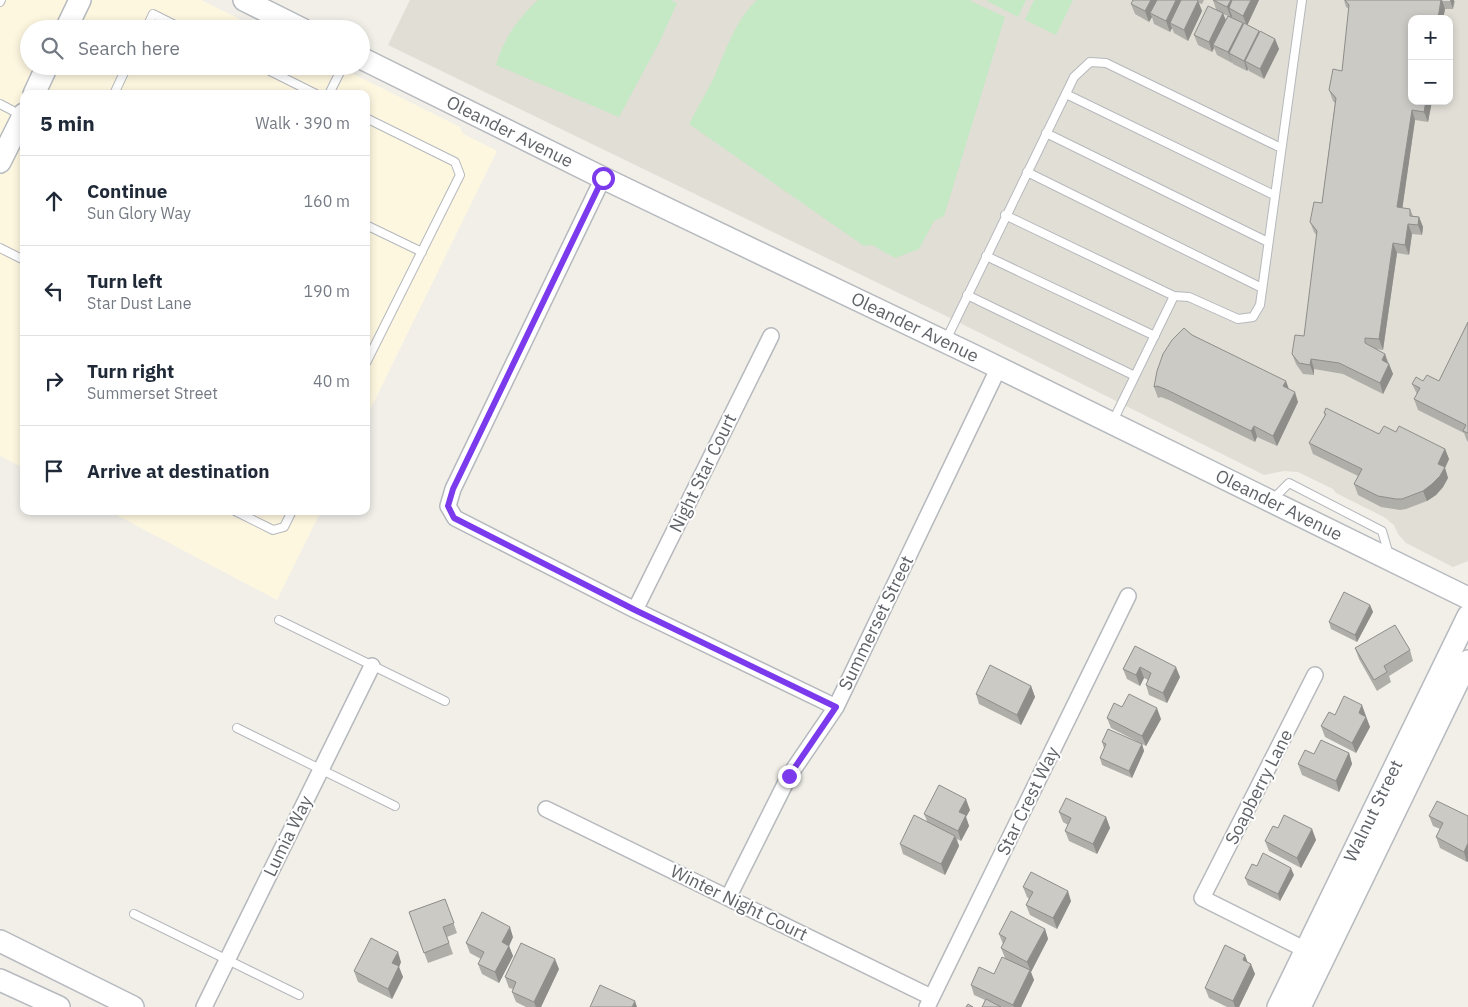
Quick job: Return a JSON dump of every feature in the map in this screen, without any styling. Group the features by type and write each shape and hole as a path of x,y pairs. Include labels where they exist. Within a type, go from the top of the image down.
{"street":[{"path":"70,20 80,0"},
{"path":"244,0 284,20"},
{"name":"Oleander Avenue","path":"370,62 603,178 999,367 1468,598"},
{"path":"36,90 43,75"},
{"path":"0,162 20,121"},
{"path":"603,178 453,489 448,506 454,518 635,610 836,707"},
{"name":"Night Star Court","path":"635,610 771,336"},
{"name":"Summerset Street","path":"728,898 789,776 836,707 999,367"},
{"name":"Star Crest Way","path":"929,1002 1128,596"},
{"name":"Walnut Street","path":"1278,1007 1468,616"},
{"name":"Walnut Street","path":"1300,1007 1468,661"},
{"name":"Lumia Way","path":"204,1007 372,666"},
{"name":"Soapberry Lane","path":"1306,950 1202,898 1315,675"},
{"name":"Winter Night Court","path":"546,809 728,898 929,1002"},
{"path":"0,941 133,1007"},
{"path":"0,980 59,1007"}],"lane":[{"path":"1006,215 1174,296 1189,297 1238,319 1253,317 1260,305 1302,0"},
{"path":"150,20 153,14 165,20"},
{"path":"945,341 1074,77 1090,62 1106,63 1282,148"},
{"path":"116,90 124,75"},
{"path":"278,75 308,90"},
{"path":"331,90 338,75"},
{"path":"1066,94 1274,195"},
{"path":"0,104 20,114"},
{"path":"370,120 455,162 460,175 370,355"},
{"path":"1046,133 1268,242"},
{"path":"1027,172 1262,288"},
{"path":"370,227 422,252"},
{"path":"0,248 20,258"},
{"path":"986,256 1154,336"},
{"path":"967,295 1135,376"},
{"path":"1112,423 1174,296"},
{"path":"242,515 273,530 284,527 290,515"},
{"path":"279,620 445,701"},
{"path":"237,728 395,806"},
{"path":"134,914 299,995"}],"shaded area":[{"path":"0,0 201,0 242,20 20,20 20,75 355,75 460,127 463,134 497,151 370,410 370,90 20,90 20,466 0,456"},
{"path":"410,0 1468,0 1468,561 1453,567 1406,543 1398,534 1394,525 1384,517 1336,493 1333,489 1298,472 1284,471 1264,475 946,316 388,45"},
{"path":"117,515 319,515 277,600"}],"green space":[{"path":"538,0 671,0 677,3 660,41 619,117 496,65 512,29"},
{"path":"757,0 969,0 1005,17 944,216 934,221 919,249 895,258 872,245 864,246 689,124 712,81 737,25"},
{"path":"987,0 1026,0 1018,17"},
{"path":"1034,0 1073,0 1056,35 1025,20"}],"building":[{"path":"1133,0 1151,0 1145,11 1131,4"},
{"path":"1157,0 1176,0 1166,21 1150,13"},
{"path":"1181,0 1198,1 1184,30 1170,23"},
{"path":"1213,0 1231,0 1227,7"},
{"path":"1232,0 1251,0 1243,16 1229,8"},
{"path":"1345,0 1441,0 1438,15 1408,15 1408,105 1425,105 1424,112 1412,110 1397,207 1410,209 1410,216 1419,217 1418,225 1408,224 1405,245 1393,243 1379,339 1365,338 1365,343 1385,354 1382,360 1389,364 1380,383 1339,363 1311,359 1310,365 1299,363 1292,354 1295,335 1304,336 1317,231 1310,222 1314,202 1322,203 1336,98 1329,90 1333,69 1342,71 1349,5"},
{"path":"1208,6 1223,13 1209,42 1194,35"},
{"path":"1228,16 1243,23 1228,52 1213,45"},
{"path":"1244,23 1259,31 1244,61 1229,53"},
{"path":"1260,31 1275,39 1260,69 1245,61"},
{"path":"1468,322 1468,433 1463,431 1466,425 1414,399 1420,388 1412,384 1416,377 1423,381 1427,375 1439,381"},
{"path":"1184,328 1192,335 1286,381 1283,386 1295,392 1273,436 1254,426 1251,431 1165,389 1157,386 1154,387 1163,354 1172,340"},
{"path":"1326,408 1379,434 1384,426 1396,432 1399,426 1445,449 1438,464 1445,467 1440,476 1423,491 1402,499 1378,496 1354,484 1362,469 1309,443 1326,414 1324,413"},
{"path":"1344,592 1370,605 1355,635 1329,622"},
{"path":"1395,625 1410,650 1384,666 1387,672 1374,680 1355,648"},
{"path":"1135,646 1176,667 1163,693 1146,685 1151,673 1140,667 1136,675 1123,669"},
{"path":"990,665 1031,686 1017,715 976,694"},
{"path":"1129,694 1157,708 1142,736 1107,718 1114,703 1122,707"},
{"path":"1344,696 1362,705 1359,713 1366,717 1352,743 1321,726 1329,712 1335,715"},
{"path":"1108,729 1142,744 1129,771 1100,758 1106,744 1102,742"},
{"path":"1321,740 1349,753 1336,781 1298,764 1305,750 1314,754"},
{"path":"939,785 966,799 959,812 966,815 958,831 924,814"},
{"path":"1066,798 1106,817 1093,844 1065,831 1071,818 1059,812"},
{"path":"1437,801 1468,816 1468,843 1464,852 1436,837 1443,823 1429,816"},
{"path":"914,815 955,836 941,864 900,844"},
{"path":"1284,815 1312,829 1297,858 1265,841 1273,826 1278,828"},
{"path":"1263,853 1291,868 1278,894 1245,878 1252,864 1257,866"},
{"path":"1031,872 1068,891 1053,918 1026,905 1033,892 1023,887"},
{"path":"445,899 454,923 443,927 449,943 424,953 409,912"},
{"path":"1011,911 1045,929 1027,962 1001,948 1006,938 999,934"},
{"path":"482,912 510,927 502,942 509,946 495,972 478,964 484,952 466,943"},
{"path":"371,938 398,952 392,963 399,966 388,989 354,971"},
{"path":"521,943 555,959 534,1002 512,992 516,982 505,977"},
{"path":"1225,945 1245,955 1243,960 1251,964 1233,1001 1205,988"},
{"path":"1002,957 1030,970 1013,1005 971,985 979,967 994,974"},
{"path":"600,985 635,1001 632,1007 590,1007"},
{"path":"986,999 1001,1007 982,1007"}],"route":[{"path":"603,178 453,489 448,506 454,518 635,610 836,707 789,776"}]}
